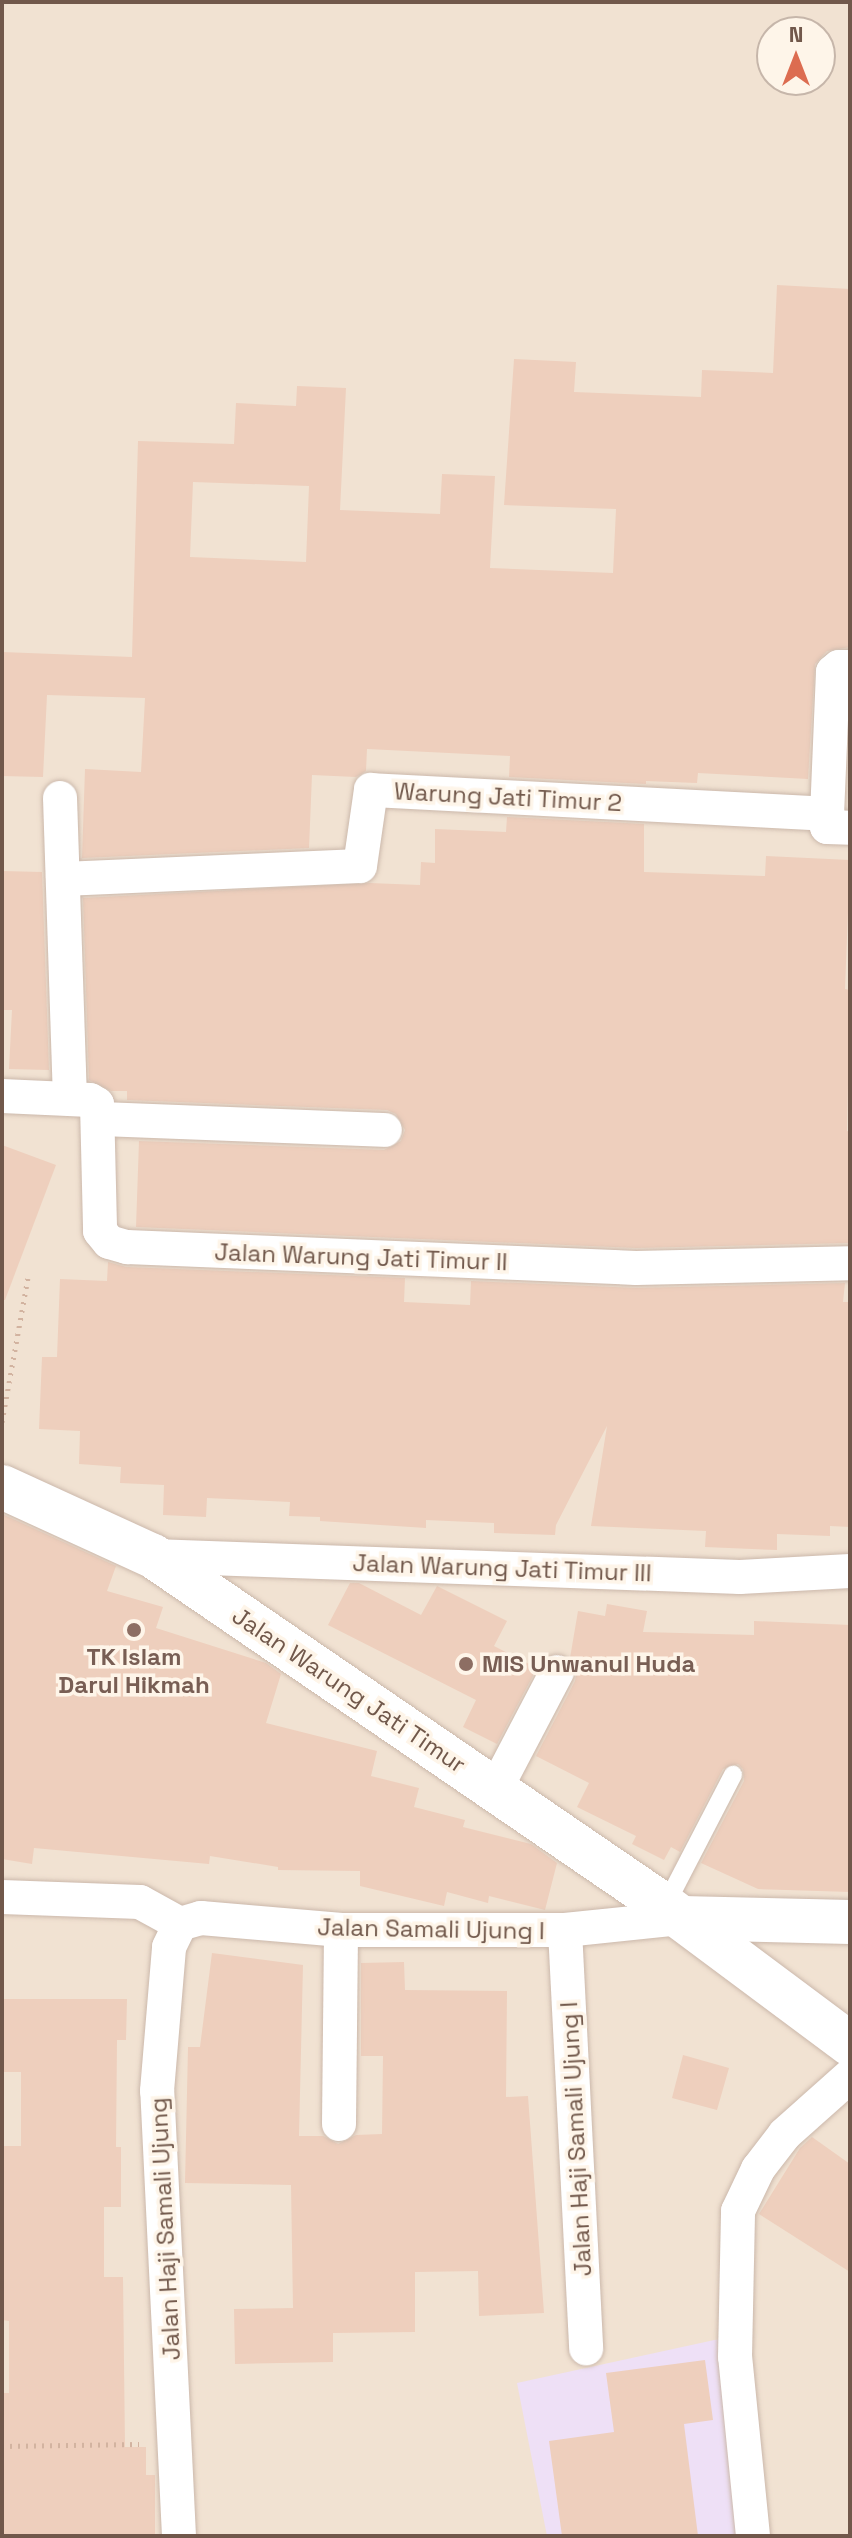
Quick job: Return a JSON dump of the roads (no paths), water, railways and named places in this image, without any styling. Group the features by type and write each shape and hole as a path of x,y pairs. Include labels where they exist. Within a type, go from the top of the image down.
{"main road":[{"name":"Jalan Warung Jati Timur","path":"2,1487 153,1556 673,1912 850,2044"},
{"path":"673,1912 850,1922"}],"street":[{"path":"835,823 833,672 839,667 850,667"},
{"name":"Warung Jati Timur 2","path":"63,879 360,866 371,790 835,823"},
{"path":"60,798 70,1099"},
{"path":"2,1096 90,1100 97,1104 99,1119 385,1130"},
{"name":"Jalan Warung Jati Timur II","path":"99,1119 100,1231 109,1242 127,1247 636,1268 850,1263"},
{"name":"Jalan Warung Jati Timur III","path":"153,1556 740,1577 850,1571"},
{"path":"495,1790 557,1672"},
{"path":"2,1897 140,1902 180,1924"},
{"name":"Jalan Samali Ujung I","path":"180,1924 201,1918 341,1930 565,1930 673,1912"},
{"name":"Jalan Haji Samali Ujung","path":"179,2536 157,2091 169,1947 180,1924"},
{"path":"339,2124 341,1930"},
{"name":"Jalan Haji Samali Ujung I","path":"565,1930 586,2348"},
{"path":"753,2536 735,2357 738,2211 758,2169 785,2134 850,2076"}],"lane":[{"path":"673,1912 733,1775"}],"place":[{"name":"TK Islam Darul Hikmah","path":"134,1630"},
{"name":"MIS Unwanul Huda","path":"466,1664"}]}
